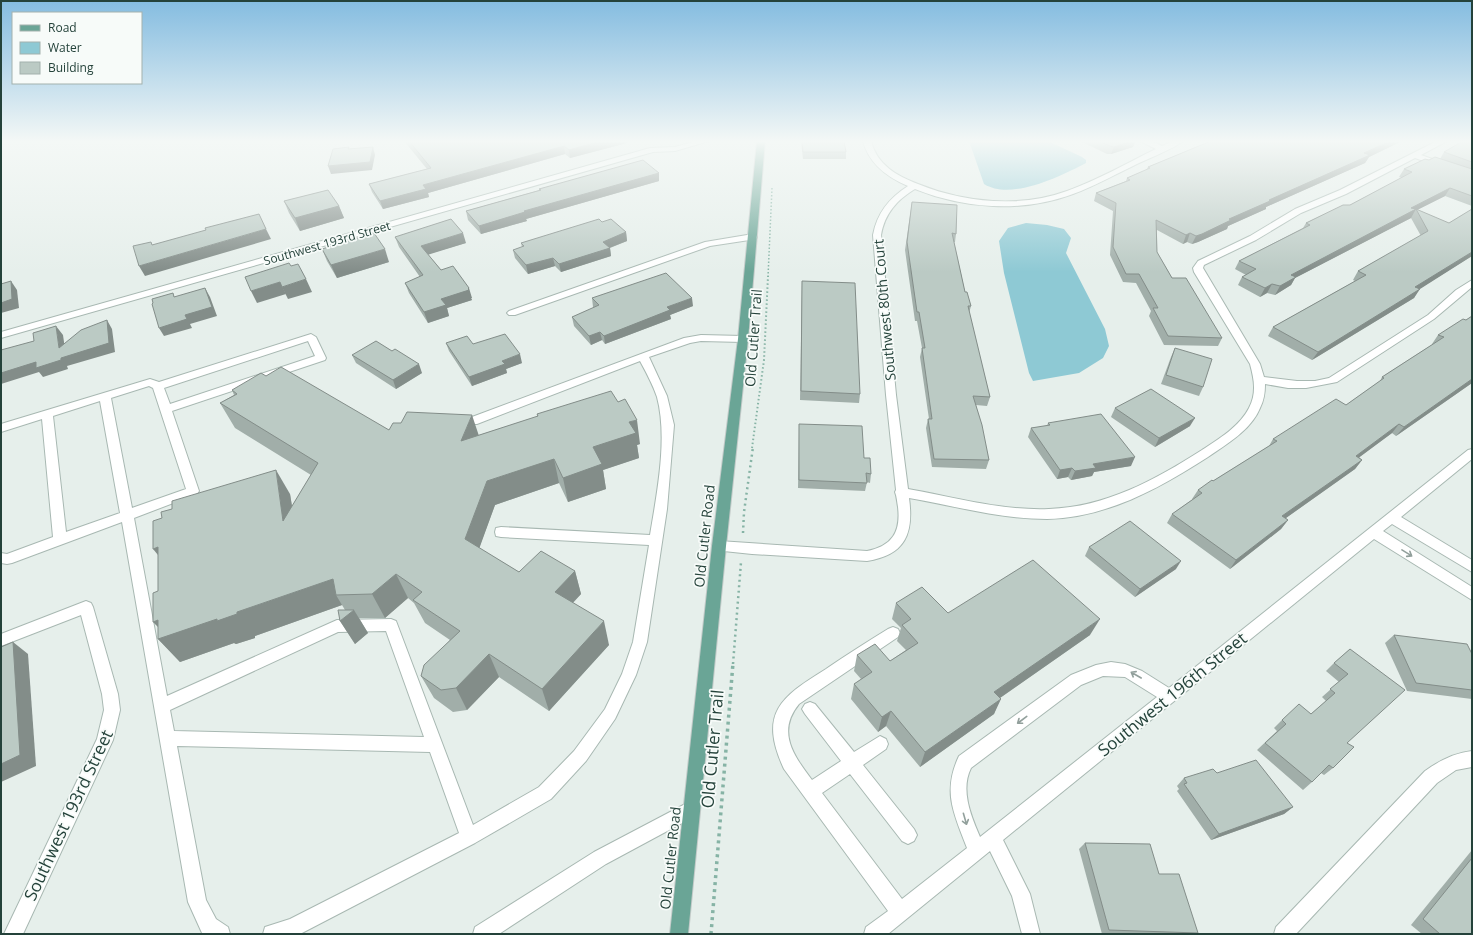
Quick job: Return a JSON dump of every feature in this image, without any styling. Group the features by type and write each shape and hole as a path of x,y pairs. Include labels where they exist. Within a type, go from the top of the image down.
{"main road":[{"name":"Old Cutler Road","path":"678,934 719,546 744,339 753,237 756,185"}],"street":[{"name":"Southwest 193rd Street","path":"1,335 530,185"},
{"path":"911,185 970,201 1000,203 1034,202 1050,199 1073,192 1088,185"},
{"path":"901,492 998,510 1035,514 1080,510 1114,501 1156,484 1233,435 1247,421 1255,407 1260,393 1260,380 1255,364 1201,276 1199,266 1204,260 1253,238 1292,214 1357,185"},
{"name":"Southwest 80th Court","path":"719,546 752,550 855,556 883,552 894,544 903,531 905,514 901,492 891,396 877,235 881,218 888,207 896,198 914,186"},
{"path":"512,313 697,248 721,241 753,237"},
{"path":"1260,380 1302,386 1334,380 1431,318 1459,292 1472,283"},
{"path":"158,386 311,337 321,358 166,409"},
{"path":"452,421 473,421 688,340 701,338 744,339"},
{"path":"272,934 293,928 469,837 545,793 580,756 610,714 629,675 640,642 656,540 666,458 668,425 662,396 643,356"},
{"path":"1,428 150,382 158,386 193,491 7,559 1,558"},
{"path":"105,396 128,515 197,902 209,926 221,934"},
{"path":"47,414 60,540"},
{"name":"Southwest 196th Street","path":"873,934 1472,454"},
{"path":"1392,518 1472,567"},
{"path":"500,532 656,540"},
{"path":"1374,532 1472,594"},
{"name":"Southwest 193rd Street","path":"1,640 86,607 110,694 112,710 105,740 12,934"},
{"path":"162,706 337,626 391,625 469,837"},
{"path":"893,633 790,701 783,714 781,735 784,752 810,791 900,912"},
{"path":"977,851 966,823 959,793 959,776 965,762 1076,680 1092,673 1109,669 1128,671 1169,696"},
{"path":"810,709 908,836"},
{"path":"168,738 435,745"},
{"path":"810,791 880,744"},
{"path":"1283,934 1431,777 1456,761 1472,759"},
{"path":"482,934 600,858 691,809"},
{"path":"993,838 1021,894 1031,934"}],"path":[{"name":"Old Cutler Trail","path":"743,536 744,512 764,360 773,185"},
{"name":"Old Cutler Trail","path":"711,934 740,567"}],"water":[{"path":"985,185 1037,185 1008,190 995,189"},
{"path":"1026,223 1047,225 1064,229 1071,238 1066,253 1105,329 1109,346 1103,358 1079,373 1033,381 1029,373 1004,273 999,241 1008,228"}],"building":[{"path":"369,185 424,185 423,185 426,189 380,201"},
{"path":"555,185 618,185 524,211 525,212 479,226 466,211 541,190 539,189"},
{"path":"1118,185 1303,185 1196,236 1190,233 1186,235 1156,220 1157,252 1172,278 1186,278 1222,338 1168,336 1153,308 1158,308 1139,274 1126,274 1113,247 1116,203 1096,193"},
{"path":"1388,185 1472,185 1472,196 1450,188 1411,208 1416,209 1291,275 1296,277 1280,286 1272,284 1265,288 1242,277 1256,269 1239,261 1310,225 1306,223 1343,205 1350,205"},
{"path":"328,190 339,206 295,218 284,201"},
{"path":"912,202 957,205 956,234 952,233 965,292 967,292 971,306 968,306 990,397 973,396 982,425 989,460 934,459 928,419 932,419 922,348 925,348 919,312 917,312 907,242"},
{"path":"1416,209 1449,223 1472,209 1472,252 1415,287 1420,289 1318,352 1273,327 1366,275 1358,271 1428,231"},
{"path":"259,214 266,229 139,266 133,246 151,242 152,245 206,230 205,228"},
{"path":"451,219 463,233 421,246 441,270 453,266 469,290 441,299 446,305 424,312 405,283 423,275 395,237"},
{"path":"599,219 602,222 611,219 626,232 603,242 610,248 559,264 553,258 526,265 513,250 524,246 521,243"},
{"path":"374,233 385,249 331,265 322,249"},
{"path":"289,263 291,266 298,264 306,279 282,287 280,282 251,291 245,277"},
{"path":"666,273 692,298 667,307 670,310 604,336 600,332 589,336 572,317 599,305 592,298"},
{"path":"11,281 12,299 1,303 1,284"},
{"path":"802,281 855,283 860,394 801,391"},
{"path":"205,288 212,307 185,315 187,319 159,328 152,299 173,293 174,297"},
{"path":"1472,316 1472,379 1404,427 1399,424 1356,456 1362,460 1282,516 1288,520 1236,560 1172,514 1202,493 1198,490 1212,480 1213,481 1277,441 1273,439 1336,399 1346,405 1384,378 1382,377 1444,337 1438,335 1463,319 1466,320"},
{"path":"107,320 109,343 61,358 61,360 36,368 36,362 1,373 1,350 34,341 33,333 56,326 59,348 81,330"},
{"path":"505,334 520,354 502,361 505,364 469,377 446,343 467,336 473,344"},
{"path":"376,341 392,351 395,349 419,364 393,380 352,355"},
{"path":"1175,348 1212,359 1203,387 1166,375"},
{"path":"281,367 389,430 393,423 401,423 407,412 472,415 461,441 538,416 537,414 611,391 618,402 625,399 637,420 629,422 636,433 593,447 602,464 563,478 554,459 487,481 465,539 519,572 541,551 575,571 555,592 604,621 542,689 489,654 456,688 441,690 421,676 424,665 460,631 413,600 422,592 396,574 372,594 336,595 333,579 237,612 237,614 217,621 217,619 158,639 158,620 153,622 153,593 158,591 158,547 153,549 153,521 162,518 161,512 172,509 172,501 276,470 283,521 318,463 220,403 237,394 232,390 261,373 266,376"},
{"path":"1151,389 1195,418 1159,438 1115,408"},
{"path":"1101,414 1135,457 1093,464 1096,468 1075,471 1072,468 1060,470 1031,428 1050,425 1048,423"},
{"path":"799,424 862,426 864,458 870,458 871,474 866,473 867,483 799,480"},
{"path":"1130,521 1181,561 1140,589 1089,547"},
{"path":"1033,560 1100,619 994,692 1001,699 925,752 891,711 882,717 854,684 872,672 857,655 875,644 890,661 918,643 902,625 911,619 896,603 922,587 948,613"},
{"path":"338,610 354,610 340,621"},
{"path":"1394,635 1467,644 1472,654 1472,690 1416,683"},
{"path":"13,642 20,755 1,764 1,647"},
{"path":"1350,649 1405,690 1347,743 1354,747 1333,768 1329,765 1312,782 1265,743 1286,724 1282,720 1299,704 1311,714 1335,693 1330,689 1348,674 1334,663"},
{"path":"1256,760 1293,807 1219,834 1184,784 1187,783 1184,778 1213,769 1217,773"},
{"path":"1085,843 1150,844 1159,874 1179,874 1198,933 1109,930"},
{"path":"1472,858 1472,934 1440,934 1423,919"}]}
